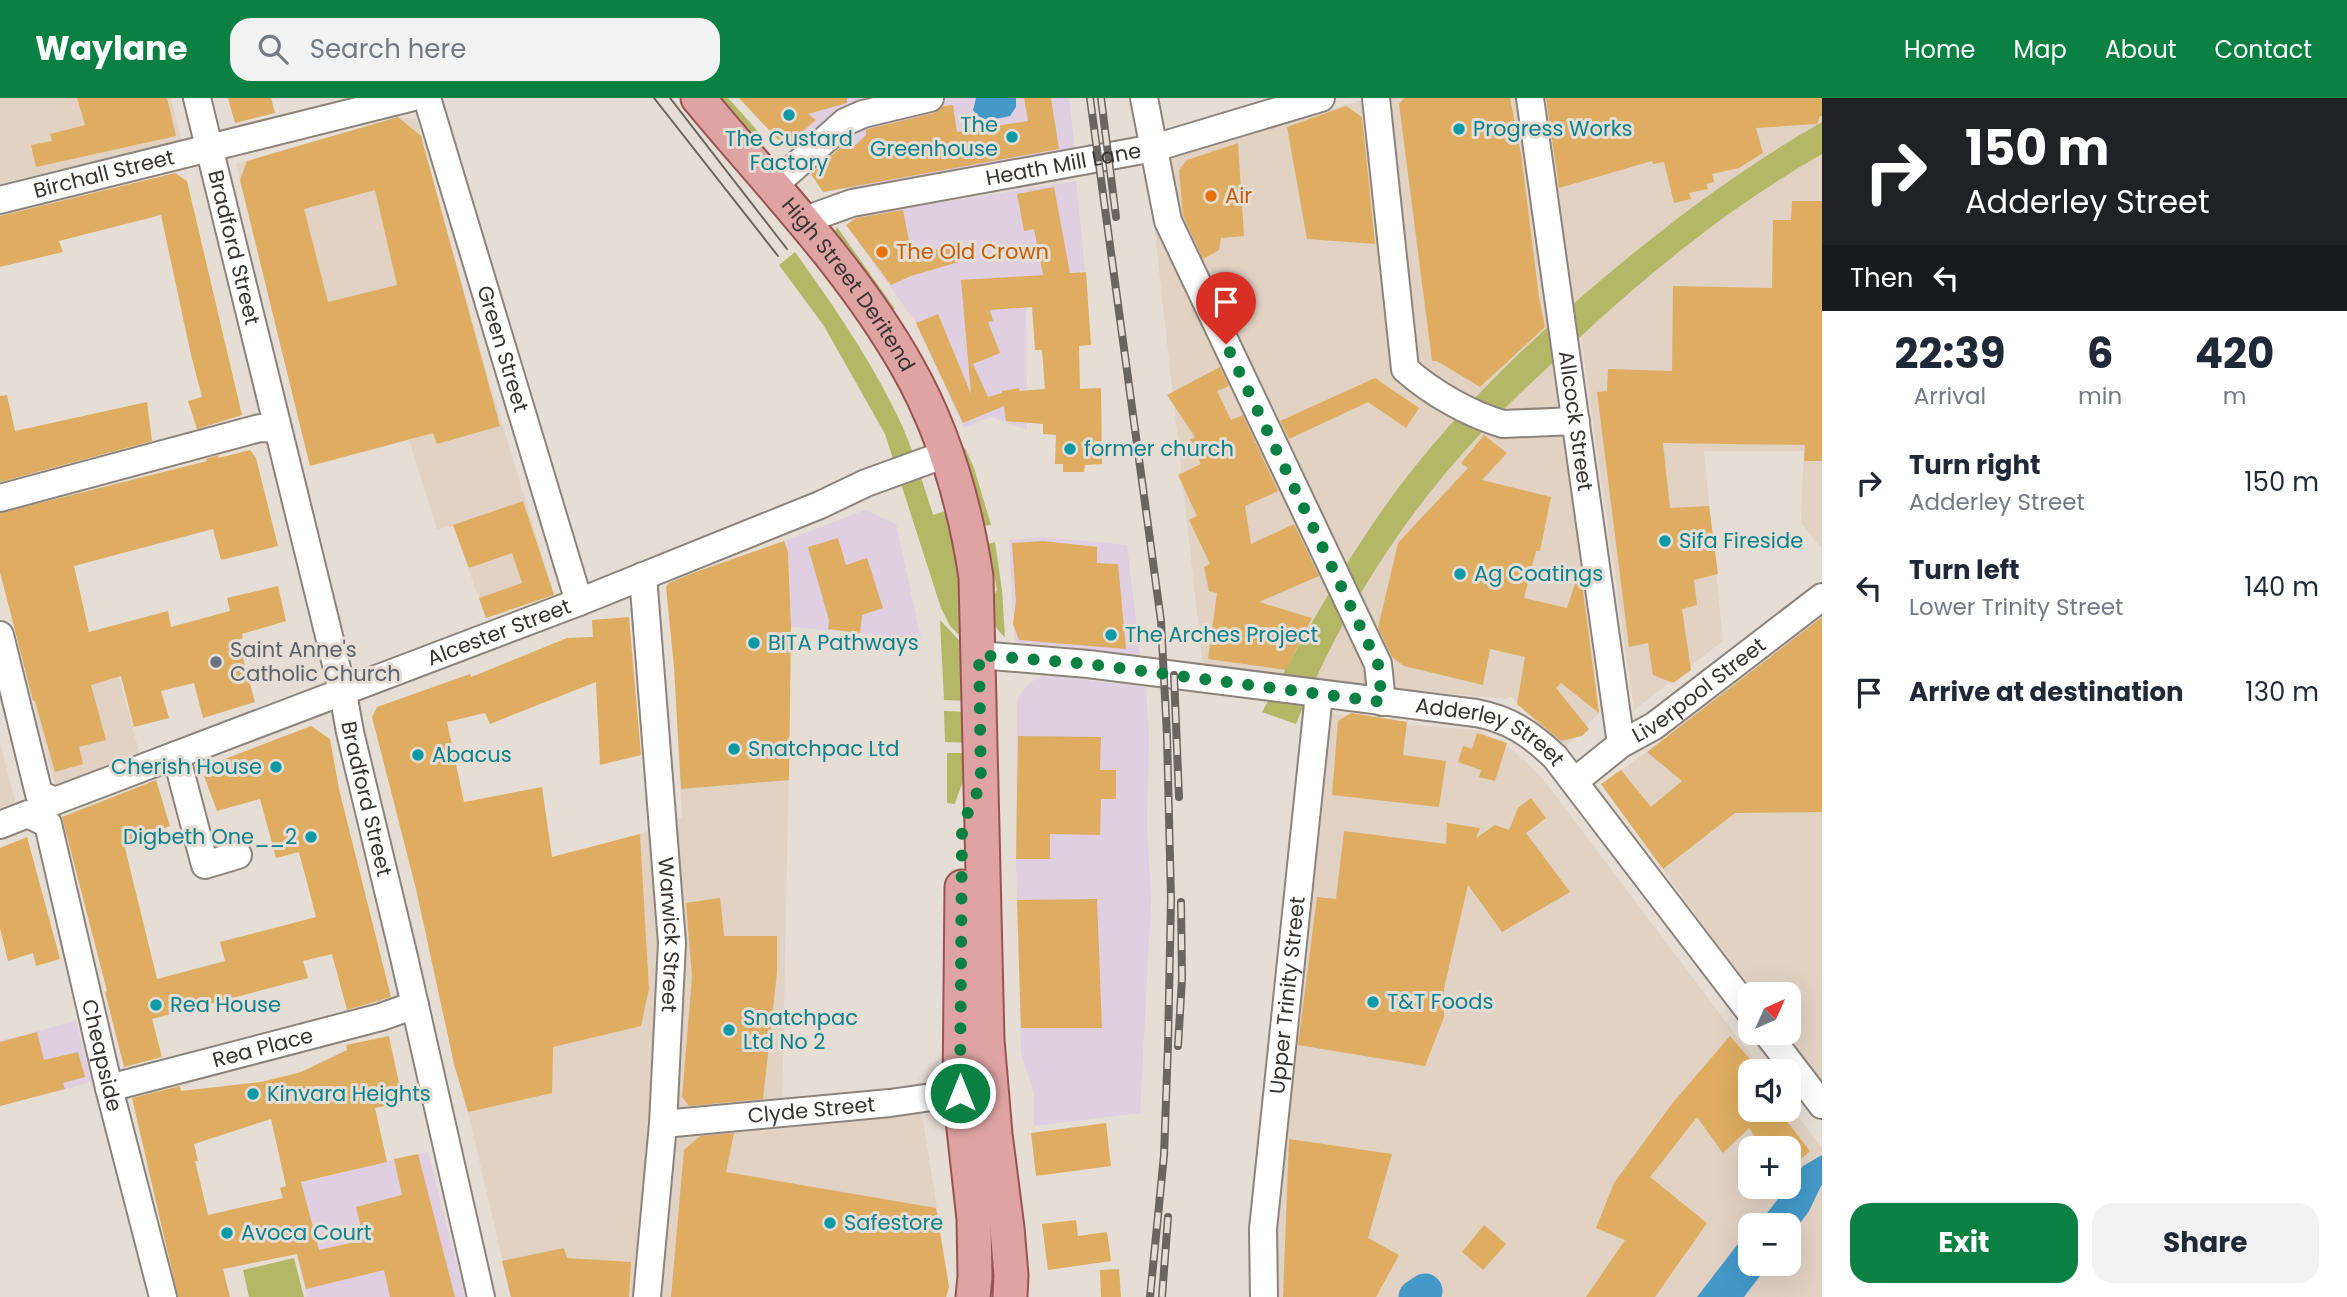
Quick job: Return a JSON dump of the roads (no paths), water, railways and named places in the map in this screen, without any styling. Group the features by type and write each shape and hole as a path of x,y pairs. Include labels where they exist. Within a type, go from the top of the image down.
{"main road":[{"name":"High Street Deritend","path":"698,98 834,259 907,367 946,454 961,498 976,577 987,1040 1007,1228"},
{"path":"973,1297 974,1219 960,1093 962,831 970,806 981,785"},
{"path":"1007,1228 1010,1297"},
{"path":"1007,1228 1024,1297"}],"street":[{"name":"Bradford Street","path":"197,98 343,692 481,1297"},
{"name":"Birchall Street","path":"0,200 410,98"},
{"name":"Green Street","path":"427,98 579,602"},
{"path":"772,187 845,122 863,114 930,98"},
{"path":"1144,98 1168,221 1378,664 1382,702"},
{"name":"Heath Mill Lane","path":"802,221 852,203 1154,148 1321,98"},
{"path":"1376,98 1405,369 1417,380 1493,421 1503,424 1576,421"},
{"name":"Allcock Street","path":"1530,98 1621,744"},
{"path":"0,498 260,428 277,429"},
{"name":"Alcester Street","path":"0,825 43,809 55,801 579,602 946,454"},
{"name":"Warwick Street","path":"643,576 672,943 663,1124 647,1297"},
{"name":"Liverpool Street","path":"1575,781 1621,744 1654,726 1822,597"},
{"name":"Cheapside","path":"0,635 48,824 109,1088 163,1297"},
{"name":"Adderley Street","path":"979,655 1088,664 1476,713 1508,721 1533,736 1555,757 1738,996"},
{"name":"Upper Trinity Street","path":"1264,1297 1263,1229 1320,694"},
{"path":"176,755 205,865 238,855"},
{"name":"Rea Place","path":"109,1088 381,1017 415,1005"},
{"path":"1776,1045 1822,1105"},
{"name":"Clyde Street","path":"663,1124 890,1104 960,1093"}],"water":[{"path":"976,98 1016,98 1016,107 1010,116 985,119 973,110"},
{"path":"1822,1155 1822,1184 1801,1222 1801,1213 1767,1213 1778,1199 1801,1199 1803,1166"},
{"path":"1738,1244 1738,1276 1760,1276 1744,1297 1697,1297"}],"waterway":[{"path":"1416,1297 1425,1291"}],"tram line":[{"path":"654,98 778,256"},
{"path":"670,98 787,249"}],"railway":[{"path":"1090,98 1161,621 1167,736 1171,899 1168,1045 1164,1155 1150,1297"},
{"path":"1101,98 1116,217"},
{"path":"1174,675 1179,797"},
{"path":"1178,1046 1182,979 1181,902"},
{"path":"1162,1297 1168,1217"}],"place":[{"name":"The Custard Factory","path":"789,115"},
{"name":"Progress Works","path":"1459,129"},
{"name":"The Greenhouse","path":"1012,137"},
{"name":"Air","path":"1211,196"},
{"name":"The Old Crown","path":"882,252"},
{"name":"former church","path":"1070,449"},
{"name":"Sifa Fireside","path":"1665,541"},
{"name":"Ag Coatings","path":"1460,574"},
{"name":"The Arches Project","path":"1111,635"},
{"name":"BITA Pathways","path":"754,643"},
{"name":"Saint Anne's Catholic Church","path":"216,662"},
{"name":"Snatchpac Ltd","path":"734,749"},
{"name":"Abacus","path":"418,755"},
{"name":"Cherish House","path":"276,767"},
{"name":"Digbeth One__2","path":"311,837"},
{"name":"T&T Foods","path":"1373,1002"},
{"name":"Rea House","path":"156,1005"},
{"name":"Snatchpac Ltd No 2","path":"729,1030"},
{"name":"Kinvara Heights","path":"253,1094"},
{"name":"Safestore","path":"830,1223"},
{"name":"Avoca Court","path":"227,1233"}]}
